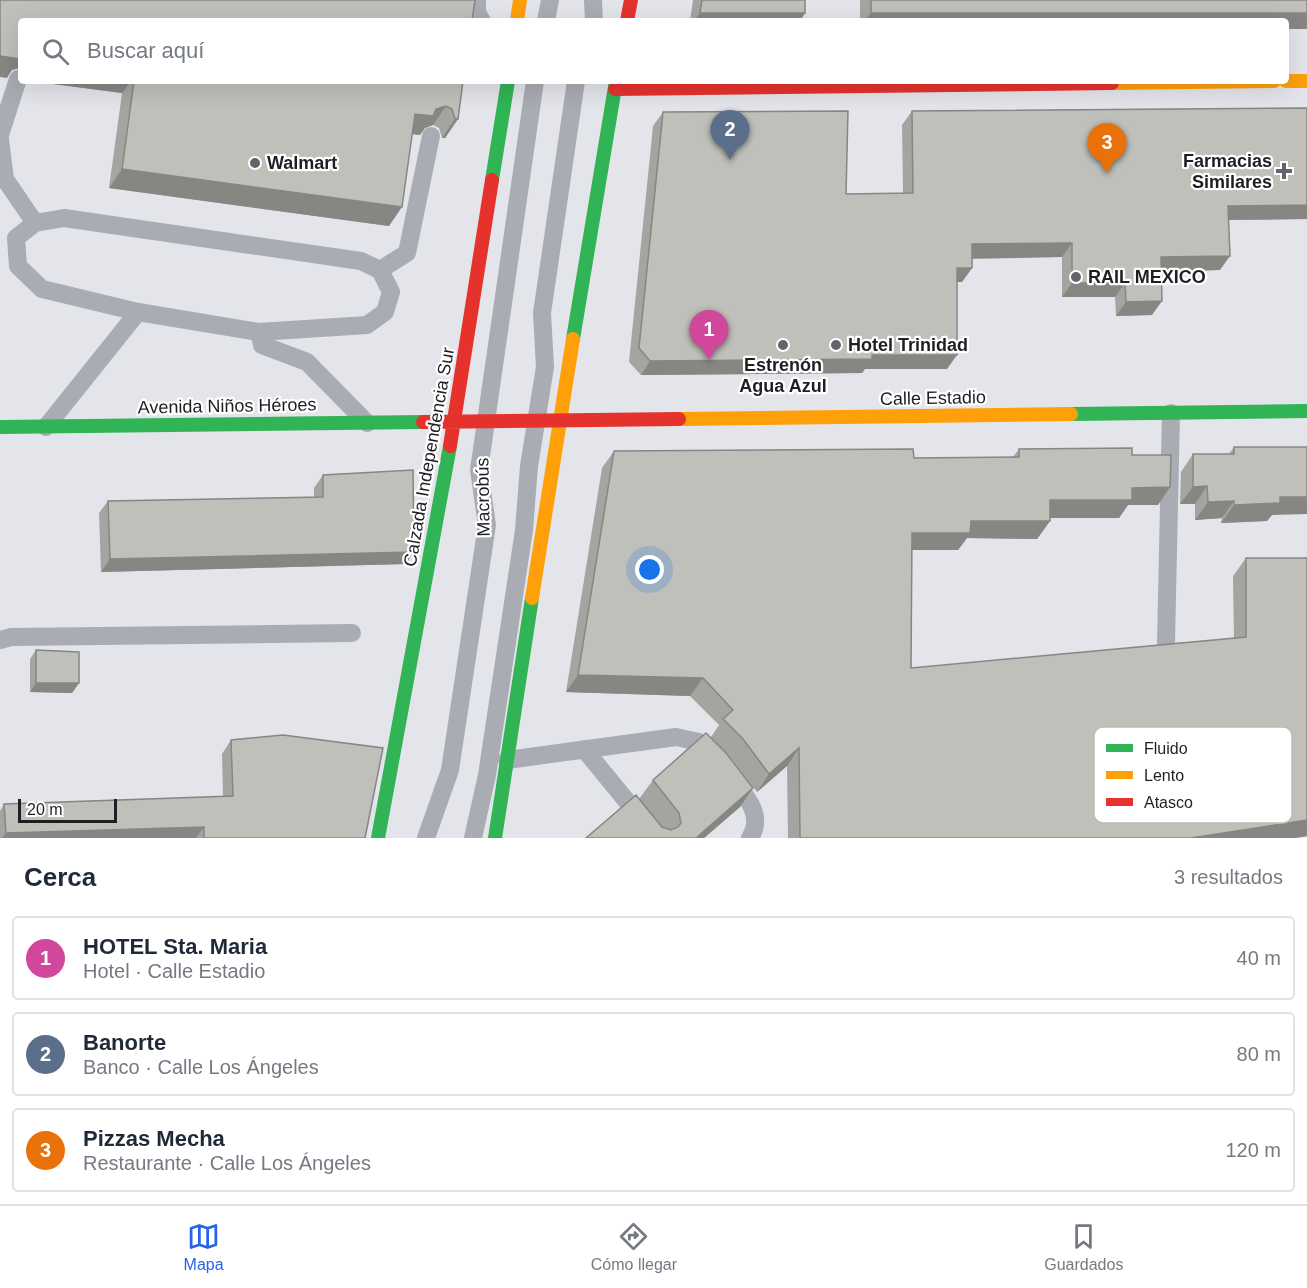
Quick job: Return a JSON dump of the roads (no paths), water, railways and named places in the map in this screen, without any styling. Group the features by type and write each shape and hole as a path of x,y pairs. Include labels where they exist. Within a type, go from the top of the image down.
{"main road":[{"path":"517,18 520,0"},
{"path":"628,18 631,0"},
{"path":"1289,81 1307,81"},
{"name":"Calzada Independencia Sur","path":"378,838 454,422 508,84"},
{"path":"495,838 559,420 615,85 780,84"},
{"name":"Calle Estadio","path":"486,421 1307,411"},
{"name":"Avenida Niños Héroes","path":"0,427 486,421"}],"lane":[{"path":"477,0 477,12 481,18"},
{"path":"547,18 550,0"},
{"path":"593,0 594,18"},
{"path":"0,135 18,79"},
{"name":"Macrobús","path":"426,838 450,770 487,525 479,470 535,84"},
{"path":"473,838 487,775 524,530 529,466 545,367 542,312 576,84"},
{"path":"380,270 407,253 431,136"},
{"path":"0,139 5,179 35,223"},
{"path":"64,218 361,261 380,270 391,292 385,312 367,325 259,332 138,312 42,289 18,266 16,238 35,223 64,218"},
{"path":"46,426 138,312"},
{"path":"259,332 262,345 307,362 367,423"},
{"path":"1166,642 1171,413"},
{"path":"0,640 11,637 351,633"},
{"path":"507,760 676,737 699,742 748,798 755,813 754,831 750,838"},
{"path":"584,749 657,838"}],"place":[{"name":"Banorte","path":"730,160"},
{"name":"Walmart","path":"255,163"},
{"name":"Farmacias Similares","path":"1284,171"},
{"name":"Pizzas Mecha","path":"1107,173"},
{"name":"RAIL MEXICO","path":"1076,277"},
{"name":"Estrenón Agua Azul","path":"783,345"},
{"name":"Hotel Trinidad","path":"836,345"},
{"name":"HOTEL Sta. Maria","path":"709,360"}]}
